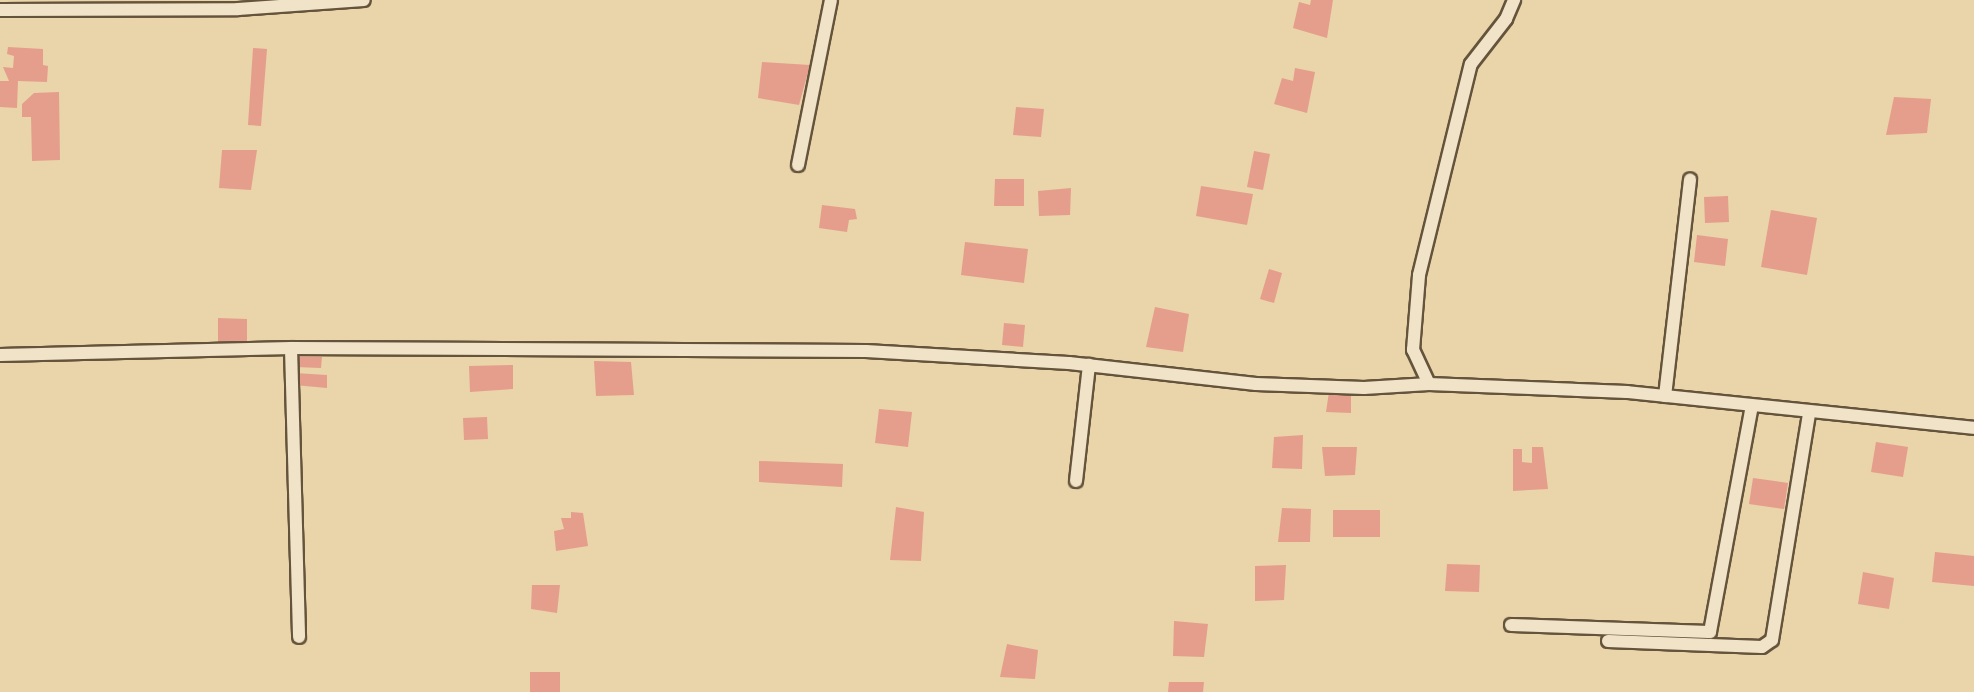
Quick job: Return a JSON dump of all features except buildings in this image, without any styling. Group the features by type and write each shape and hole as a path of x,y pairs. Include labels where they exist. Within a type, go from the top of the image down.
{"street":[{"path":"0,10 238,9 359,0"},
{"path":"798,165 831,0"},
{"path":"1429,384 1418,366 1412,342 1422,261 1471,64 1506,19 1514,0"},
{"path":"1665,396 1690,179"},
{"path":"290,348 299,637"},
{"path":"0,355 290,348 866,351 1089,365 1255,384 1364,388 1429,384 1665,396 1809,414 1974,428"},
{"path":"1076,481 1089,365"},
{"path":"1511,625 1710,632 1752,405"},
{"path":"1608,641 1762,647 1772,640 1809,414"}]}
